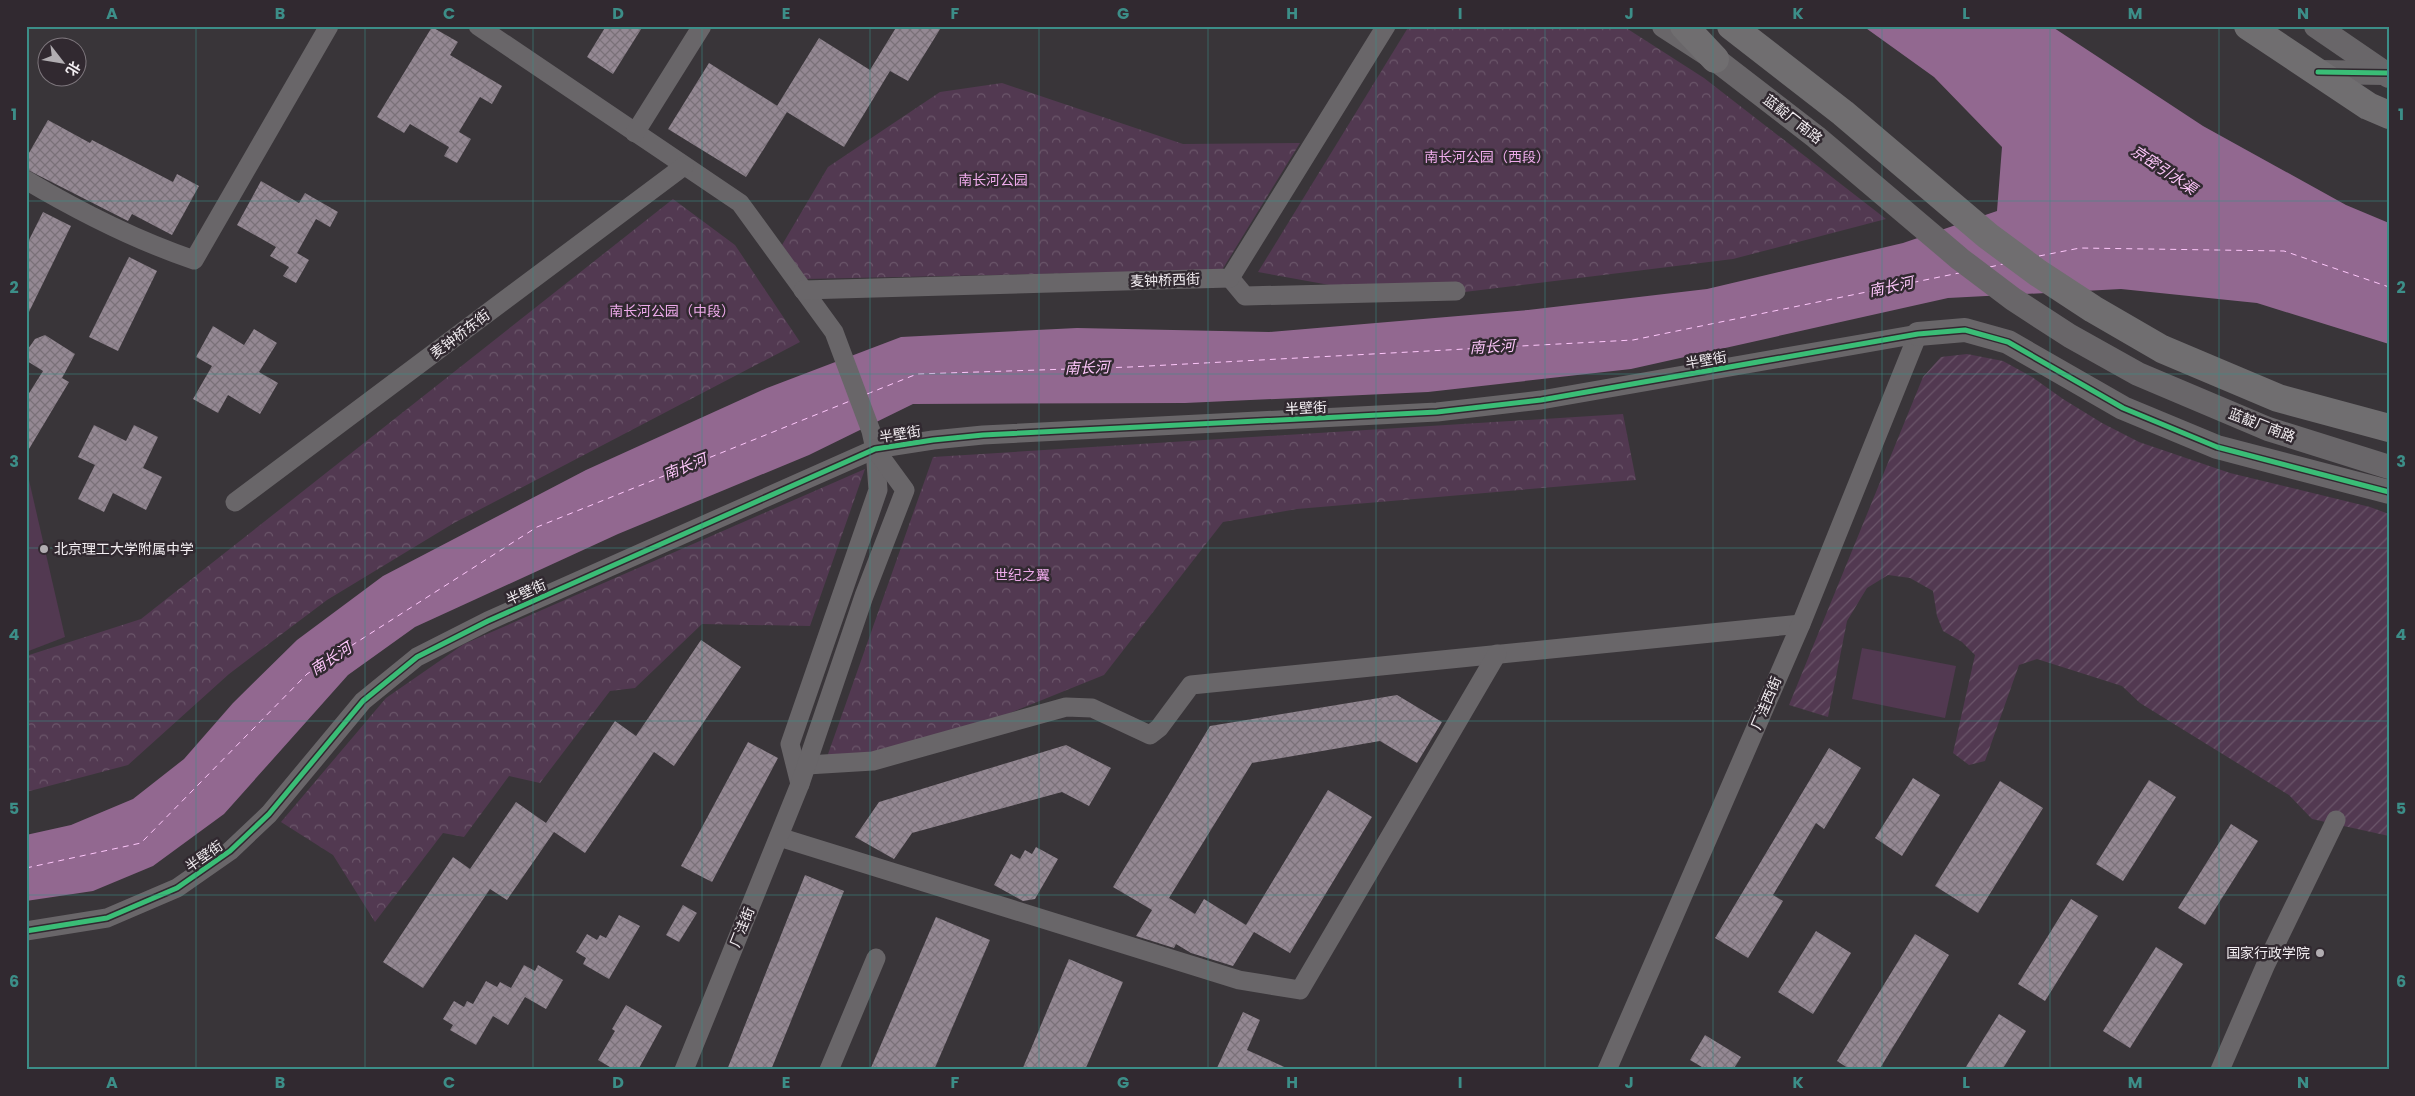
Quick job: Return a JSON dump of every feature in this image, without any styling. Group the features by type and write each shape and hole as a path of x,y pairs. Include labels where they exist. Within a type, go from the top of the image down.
{"highway":[{"path":"1684,26 1715,59"},
{"path":"1731,26 1843,114 1938,196 2038,273 2162,349 2278,398 2389,428"},
{"path":"2248,26 2368,106 2389,115"}],"street":[{"path":"26,180 78,210 167,251 194,260 329,26"},
{"path":"478,26 740,203 834,332 873,440 878,490 790,744 800,784"},
{"path":"635,133 702,26"},
{"path":"1386,26 1230,278 1244,296 1456,291"},
{"name":"蓝靛厂南路","path":"1664,26 1715,59 1816,137 1960,260 2013,299 2070,336 2138,374 2268,429 2389,467"},
{"path":"2316,26 2387,74"},
{"path":"2318,72 2387,74"},
{"name":"麦钟桥东街","path":"235,502 684,166"},
{"name":"麦钟桥西街","path":"803,290 1230,278"},
{"path":"1918,334 1965,330 2008,342 2123,408 2217,448 2389,492"},
{"name":"半壁街","path":"26,931 107,918 177,888 230,851 269,814 363,701 417,657 488,621 873,440 983,436 1447,411 1541,400 1918,334"},
{"name":"厂洼西街","path":"1607,1070 1801,624 1918,334"},
{"name":"厂洼街","path":"684,1070 800,784 864,596 905,490 873,440"},
{"path":"807,765 873,761 1066,707 1092,708 1150,735 1159,728 1191,685 1801,624"},
{"path":"779,837 1239,980 1300,990 1497,654"},
{"path":"2220,1070 2266,964 2336,820"},
{"path":"828,1070 876,958"}],"green space":[{"name":"南长河公园（西段）","path":"1409,26 1623,26 1704,78 1886,219 1733,259 1407,299 1258,272"},
{"name":"南长河公园","path":"1002,83 1183,144 1300,143 1222,270 805,279 782,245 828,167 940,92"},
{"name":"南长河公园（中段）","path":"673,199 735,245 800,342 454,523 327,600 229,674 128,765 26,792 26,656 141,619"},
{"path":"1967,354 2003,361 2032,377 2102,423 2139,442 2230,473 2370,507 2389,514 2389,836 2312,819 2289,795 2140,703 2122,686 2037,659 2019,665 1985,761 1969,765 1953,753 1975,655 1962,642 1943,631 1937,616 1933,591 1910,578 1888,575 1867,588 1847,621 1828,717 1789,705 1923,377 1941,357"},
{"name":"世纪之翼","path":"1623,414 1636,480 1297,509 1223,522 1104,675 869,770 827,757 933,457"},
{"path":"26,467 65,637 26,652"},
{"path":"865,469 810,626 702,624 635,688 610,691 540,783 509,776 464,837 443,833 375,922 333,855 281,822 386,698 464,644"},
{"path":"1862,648 1956,666 1945,718 1852,699"}],"water":[{"path":"1863,26 2051,26 2203,126 2346,205 2389,223 2389,344 2257,303 2121,289 1948,298 1631,369 1428,392 1185,403 913,404 809,455 618,534 415,627 348,675 224,814 153,866 93,891 26,901 26,835 71,825 133,799 184,759 233,703 297,640 383,576 586,470 767,388 901,337 1077,328 1269,332 1528,310 1707,289 1903,243 1997,211 2002,147 1934,77"}],"building":[{"path":"606,26 643,26 613,74 587,57"},
{"path":"897,26 942,26 908,81 890,71 844,147 777,106 819,38 870,70"},
{"path":"432,27 458,42 450,55 502,86 492,104 480,97 460,130 459,132 471,139 457,163 444,156 449,147 410,124 404,133 377,117"},
{"path":"709,63 787,112 746,177 668,129"},
{"path":"48,120 90,143 92,140 173,182 177,174 199,186 172,235 132,214 128,221 26,169 26,158"},
{"path":"261,181 299,203 305,193 338,212 330,227 316,219 297,253 309,260 296,283 283,276 289,267 270,256 276,247 237,225"},
{"path":"43,212 71,226 26,318 26,246"},
{"path":"129,257 157,271 118,351 89,337"},
{"path":"213,326 244,345 254,329 277,343 259,372 278,383 260,414 228,395 218,413 193,399 212,366 196,357"},
{"path":"45,335 75,354 62,378 69,382 26,454 26,398 43,371 27,361 28,349 35,339"},
{"path":"94,425 126,441 134,425 158,437 143,468 162,477 146,510 113,493 104,512 78,499 95,465 78,457"},
{"path":"701,640 741,667 674,766 654,752 585,853 554,832 507,900 490,889 423,988 383,962 453,857 470,869 516,802 546,823 615,721 636,736"},
{"path":"1397,695 1442,722 1417,763 1380,741 1252,763 1169,898 1195,914 1204,899 1246,925 1328,790 1372,817 1290,953 1254,932 1233,966 1191,953 1176,944 1174,948 1136,936 1152,910 1113,887 1210,726"},
{"path":"748,742 778,758 712,882 681,866"},
{"path":"1066,745 1111,768 1089,806 1062,792 912,833 894,859 855,837 879,802"},
{"path":"1829,748 1861,768 1824,829 1816,823 1773,895 1783,901 1748,958 1715,938"},
{"path":"1913,778 1940,795 1902,856 1875,838"},
{"path":"2149,780 2176,797 2123,881 2096,864"},
{"path":"2000,781 2043,808 1978,913 1935,886"},
{"path":"2231,824 2258,841 2205,925 2178,908"},
{"path":"1036,847 1058,859 1035,899 1023,901 994,885 1011,854 1020,859 1025,850 1032,854"},
{"path":"805,875 844,891 771,1070 727,1070"},
{"path":"2071,899 2098,916 2045,1001 2018,984"},
{"path":"683,905 697,913 679,942 666,935"},
{"path":"619,915 640,926 609,979 583,964 586,958 576,952 587,934 597,940 600,935 606,938"},
{"path":"936,917 990,940 934,1070 870,1070"},
{"path":"1816,931 1851,953 1813,1014 1778,992"},
{"path":"1915,934 1949,955 1879,1070 1851,1070 1837,1061"},
{"path":"2156,947 2183,964 2130,1048 2103,1031"},
{"path":"1069,959 1123,982 1085,1070 1022,1070"},
{"path":"524,965 535,971 538,965 563,980 546,1009 525,997 508,1025 493,1016 476,1045 450,1030 453,1025 443,1019 454,1001 464,1007 467,1001 473,1004 486,981 497,987 500,982 511,988"},
{"path":"626,1005 662,1026 638,1070 615,1070 598,1060 615,1031 612,1029"},
{"path":"1243,1012 1260,1020 1247,1050 1291,1070 1216,1070"},
{"path":"1999,1014 2026,1031 2002,1070 1964,1070"},
{"path":"1705,1035 1741,1057 1733,1070 1707,1070 1690,1060"}],"ferry route":[{"path":"2039,256 2080,248 2284,251 2389,287"},
{"path":"1990,267 2003,264"},
{"path":"867,394 917,374 1130,367 1633,340 1959,273"},
{"path":"26,868 141,843 307,674 537,527 850,401"}],"cycle path":[{"path":"2318,72 2389,73"},
{"path":"26,931 107,918 177,888 230,851 269,814 363,701 417,657 488,621 875,449 983,435 1437,412 1541,400 1918,334 1965,330 2008,342 2123,408 2217,447 2389,492"}],"place":[{"name":"北京理工大学附属中学","path":"44,549"},
{"name":"国家行政学院","path":"2320,953"}],"water label":[{"name":"京密引水渠","path":"2164,170"},
{"name":"南长河","path":"1891,287"},
{"name":"南长河","path":"1492,347"},
{"name":"南长河","path":"1087,368"},
{"name":"南长河","path":"685,467"},
{"name":"南长河","path":"331,659"}]}
